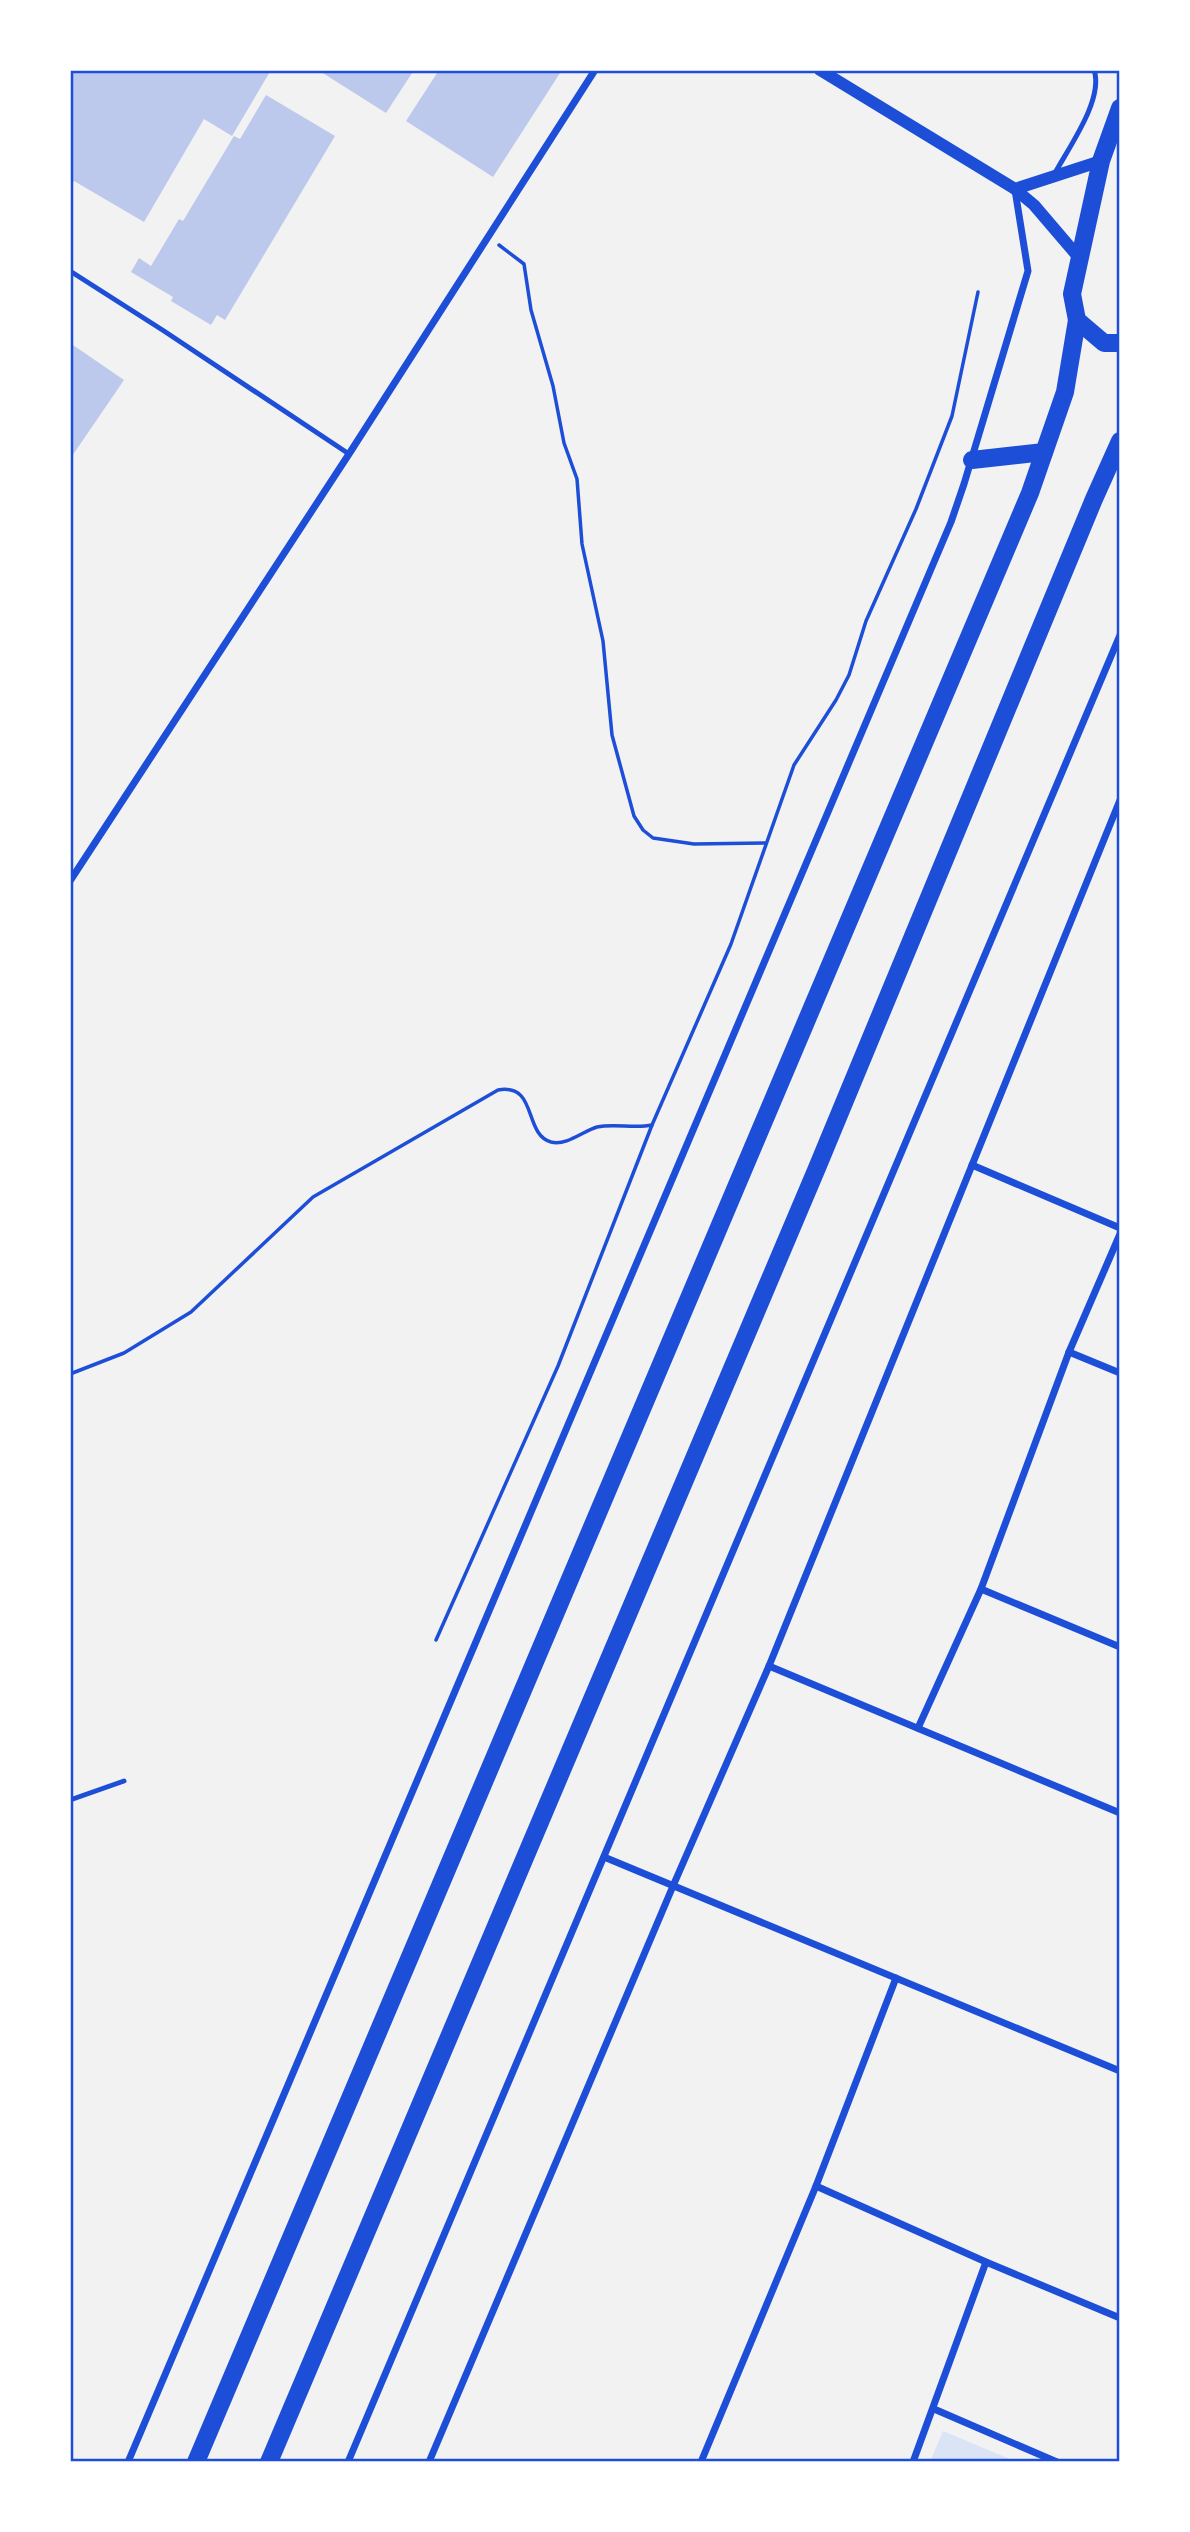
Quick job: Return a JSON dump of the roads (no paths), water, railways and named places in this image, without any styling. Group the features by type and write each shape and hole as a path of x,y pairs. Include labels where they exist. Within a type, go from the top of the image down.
{"main road":[{"path":"196,2462 1008,544 1065,392 1077,320 1072,294 1101,161 1120,108"},
{"path":"1077,320 1104,343 1120,343"},
{"path":"269,2462 812,1181 1088,512 1120,441"},
{"path":"972,460 1044,452"}],"street":[{"path":"70,881 349,454 595,70"},
{"path":"820,70 1015,189 1034,205 1081,260"},
{"path":"1015,189 1101,161"},
{"path":"128,2462 945,534 972,460 1028,271 1015,189"},
{"path":"348,2462 1120,635"},
{"path":"429,2462 673,1886 769,1667 1120,800"},
{"path":"972,1165 1120,1228"},
{"path":"918,1728 981,1590 1069,1352 1120,1234"},
{"path":"1069,1352 1120,1373"},
{"path":"981,1590 1120,1647"},
{"path":"769,1667 1120,1813"},
{"path":"604,1857 1120,2071"},
{"path":"701,2462 816,2186 895,1978"},
{"path":"816,2186 1120,2318"},
{"path":"913,2462 986,2262"},
{"path":"934,2409 1057,2462"}],"lane":[{"path":"1051,178 1095,96 1098,80 1094,70"},
{"path":"70,271 349,454"},
{"path":"70,1800 124,1781"}]}
